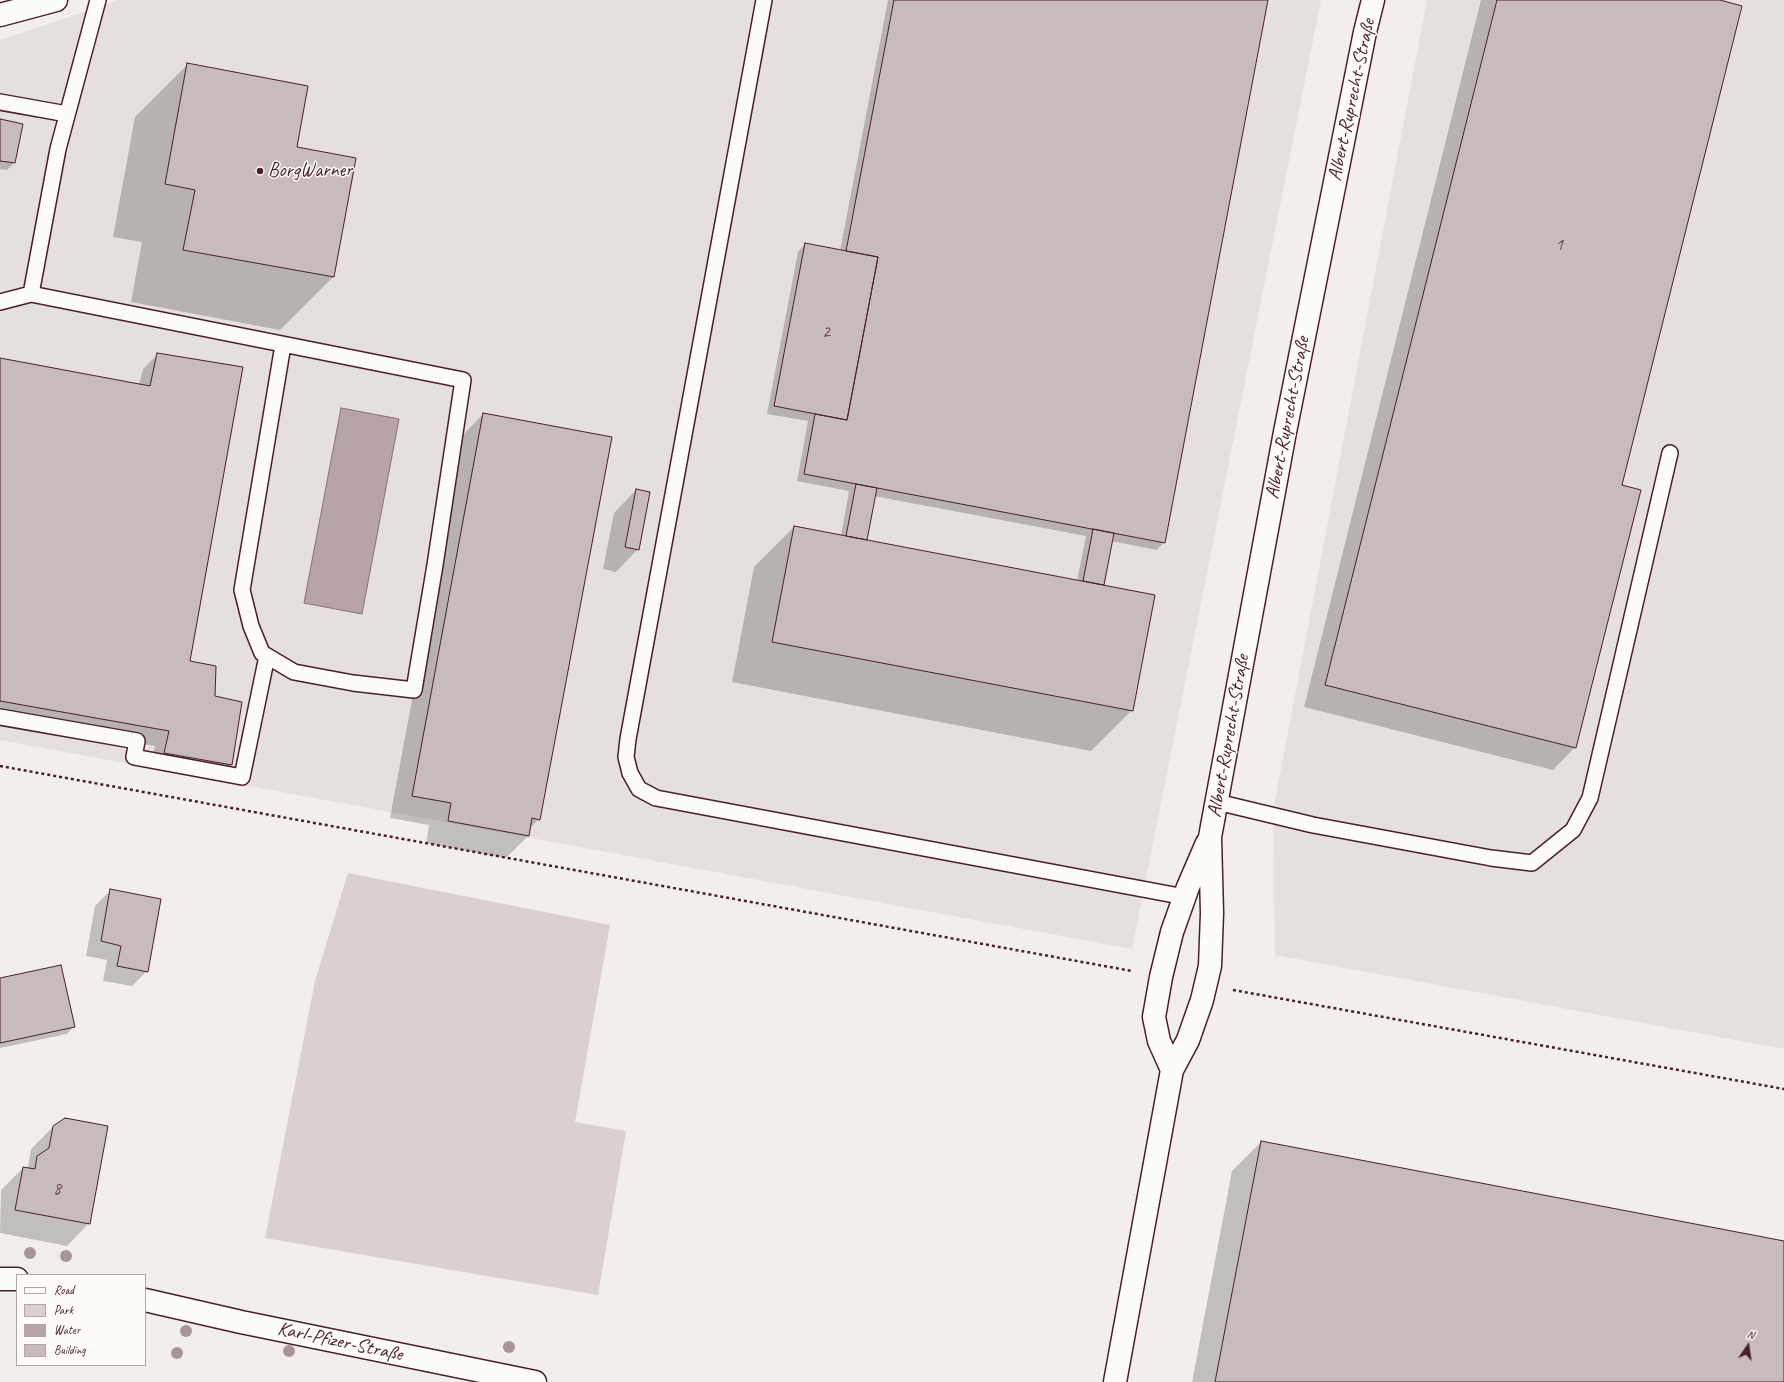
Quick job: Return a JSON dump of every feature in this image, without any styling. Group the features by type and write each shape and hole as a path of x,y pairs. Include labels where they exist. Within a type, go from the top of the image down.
{"street":[{"path":"0,15 56,0"},
{"name":"Albert-Ruprecht-Straße","path":"1210,837 1285,432 1365,32 1373,0"},
{"path":"1172,1070 1159,1041 1154,1016 1161,977 1172,932 1210,837"},
{"path":"1115,1382 1172,1070 1188,1040 1210,966 1212,912 1210,837"},
{"path":"0,1279 16,1279"},
{"name":"Karl-Pfizer-Straße","path":"146,1300 241,1322 535,1382"}],"lane":[{"path":"32,294 58,148 98,0"},
{"path":"764,0 628,739 626,757 630,773 639,789 656,798 1185,898"},
{"path":"0,102 67,114"},
{"path":"0,302 32,294 463,380 435,565 414,690 353,683 294,672 262,653 251,626 242,590 282,345"},
{"path":"1217,802 1321,826 1491,858 1532,863 1573,830 1590,798 1670,454"},
{"path":"0,717 137,741 134,757 242,777 267,656"}],"path":[{"path":"0,766 1161,977"},
{"path":"1205,985 1784,1089"}],"shaded area":[{"path":"119,0 1321,0 1132,949 0,740 0,40"},
{"path":"1427,0 1784,0 1784,1049 1275,955 1273,811"}],"green space":[{"path":"348,873 610,925 575,1122 626,1131 598,1295 265,1238 315,981"}],"water":[{"path":"341,408 399,419 362,614 304,603"}],"building":[{"path":"894,0 1268,0 1165,543 804,474 815,414 847,420 878,257 846,251"},
{"path":"1497,0 1720,0 1742,6 1622,485 1641,490 1576,748 1325,685"},
{"name":"BorgWarner","path":"187,63 308,86 297,147 356,158 334,277 183,250 195,190 165,184"},
{"path":"0,119 23,124 15,163 0,161"},
{"path":"805,243 878,257 847,420 774,406"},
{"path":"157,353 243,367 190,661 216,666 215,696 242,702 232,765 164,753 169,731 0,701 0,358 150,386"},
{"path":"483,413 612,437 540,820 532,818 529,836 448,821 451,803 412,796"},
{"path":"856,484 877,488 867,540 846,536"},
{"path":"636,489 650,492 639,550 625,547"},
{"path":"794,526 1155,595 1133,711 772,642"},
{"path":"1093,529 1114,533 1104,585 1083,581"},
{"path":"110,889 161,899 148,972 117,966 121,946 101,941"},
{"path":"61,965 75,1027 0,1043 0,978"},
{"path":"65,1118 108,1126 90,1224 15,1210 23,1167 35,1169 37,1156 49,1148 53,1126"},
{"path":"1261,1141 1784,1241 1784,1382 1215,1382"}],"place":[{"name":"BorgWarner","path":"260,171"}]}
